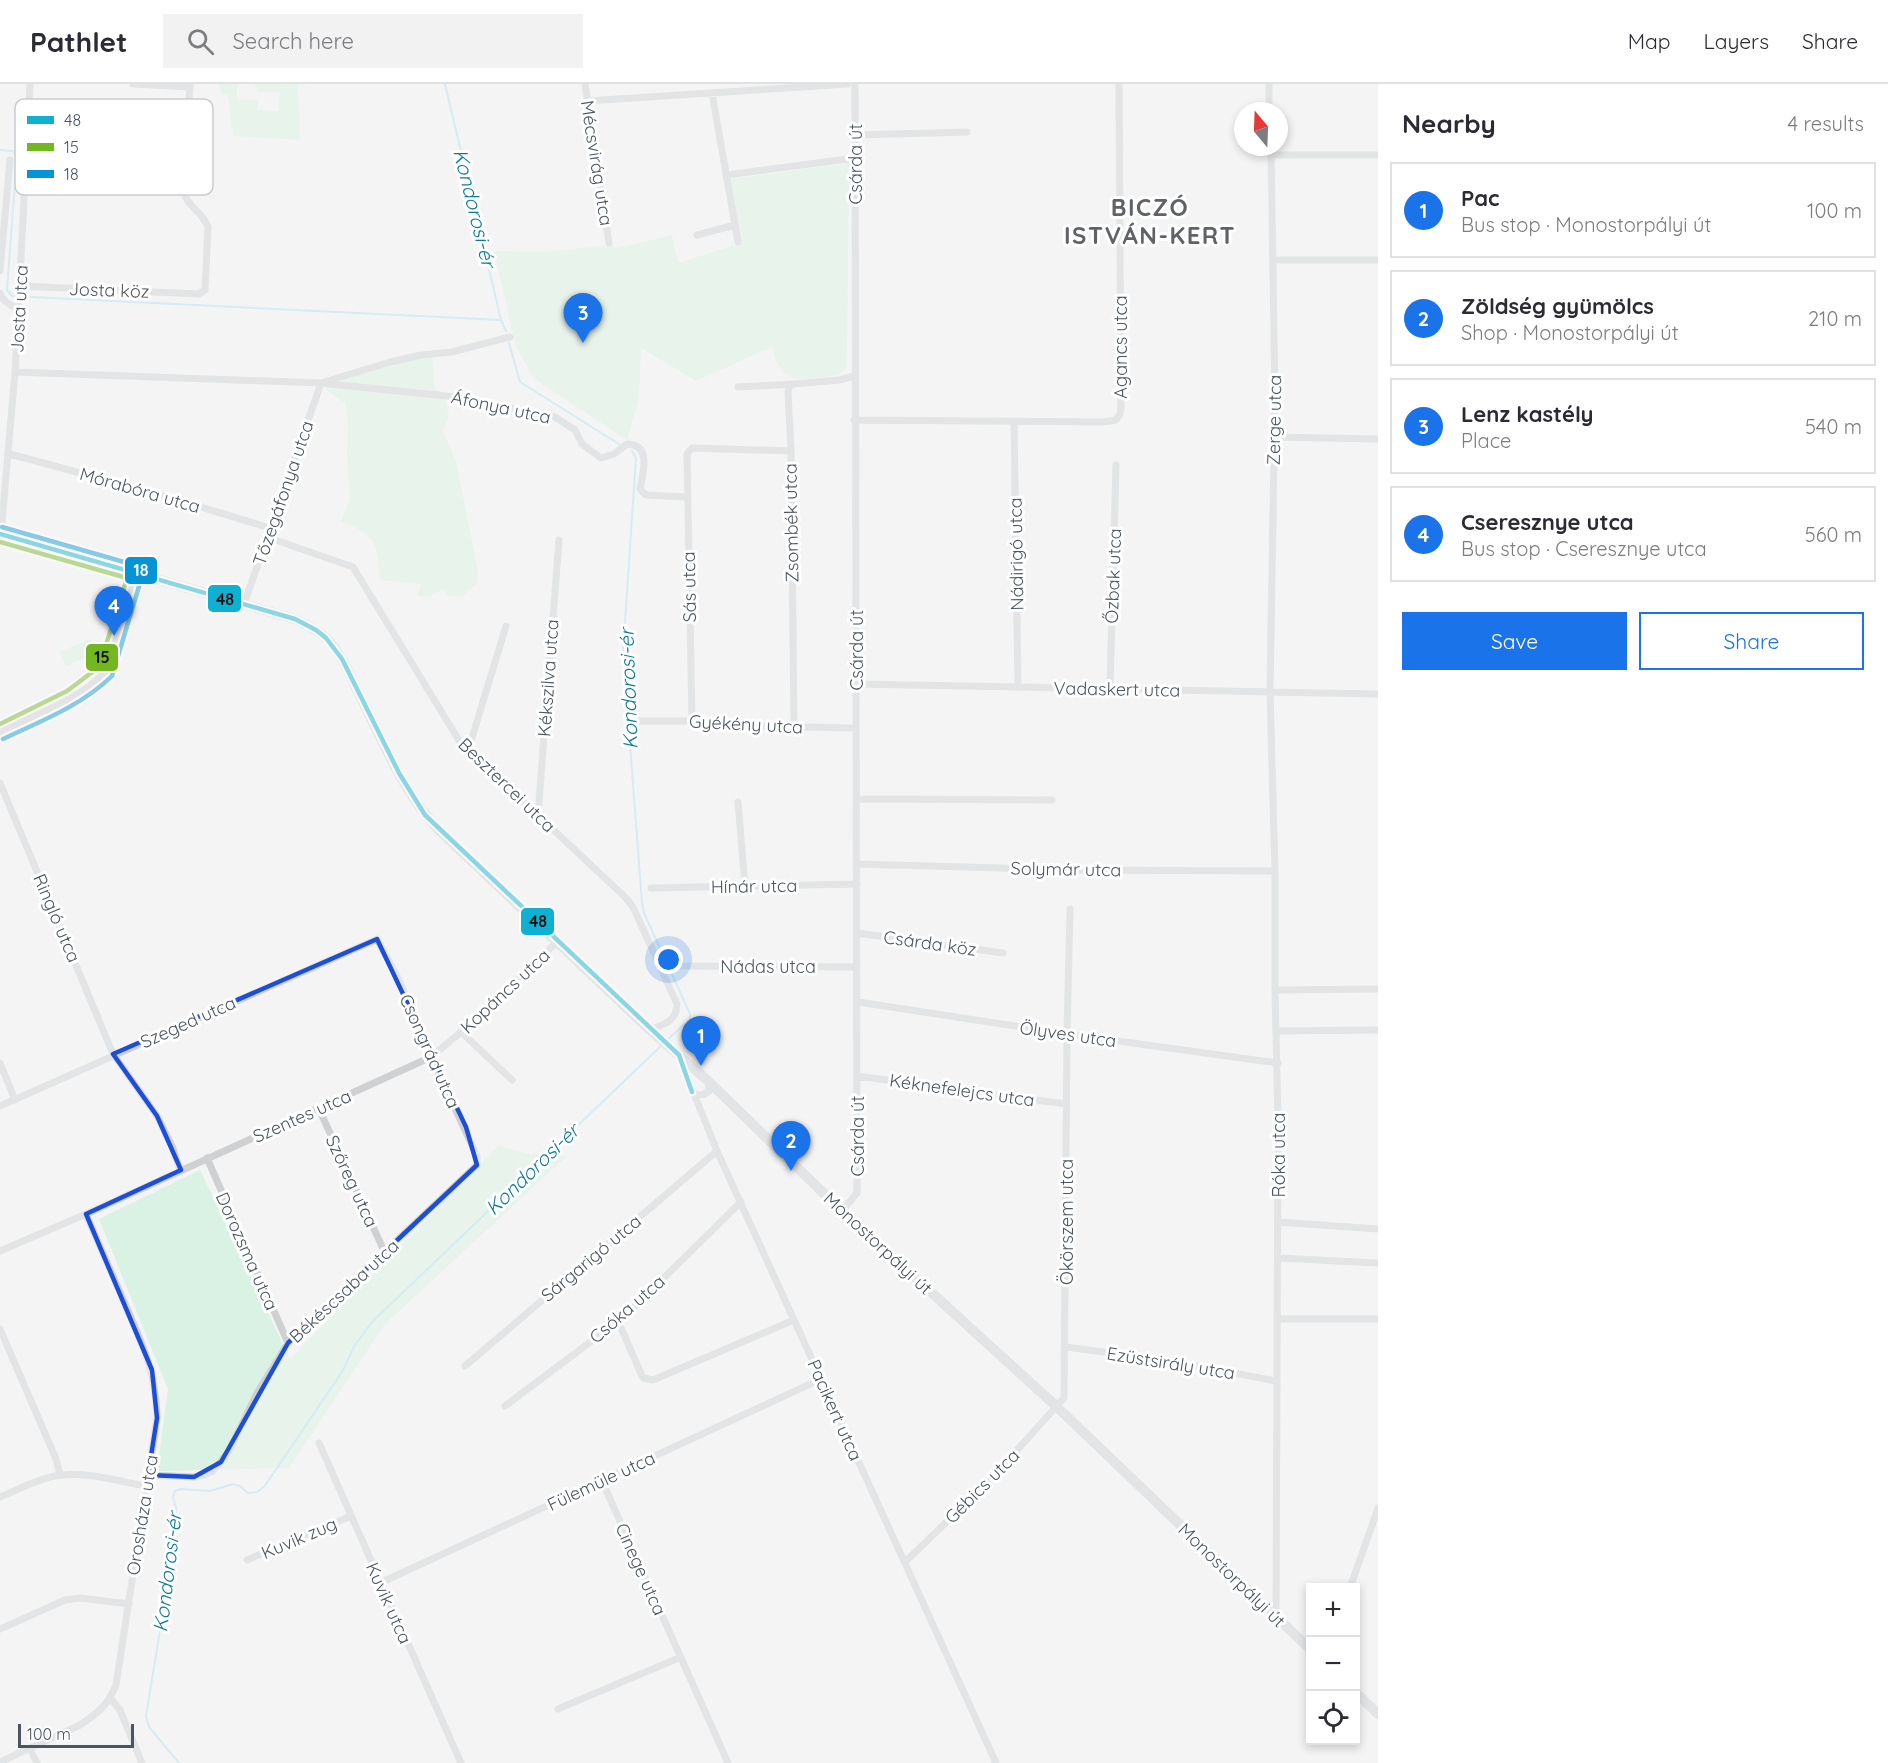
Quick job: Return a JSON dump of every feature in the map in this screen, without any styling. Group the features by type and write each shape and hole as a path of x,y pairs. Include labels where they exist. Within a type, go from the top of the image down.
{"street":[{"name":"Josta utca","path":"29,99 30,84"},
{"path":"133,84 190,85"},
{"name":"Mécsvirág utca","path":"585,84 609,243"},
{"path":"587,101 848,84"},
{"name":"Csárda út","path":"842,1211 857,1193 855,84"},
{"name":"Agancs utca","path":"854,420 1116,420 1120,414 1119,84"},
{"path":"1269,84 1269,102"},
{"path":"712,93 738,242"},
{"path":"855,135 967,132"},
{"path":"1288,152 1378,155"},
{"name":"Zerge utca","path":"1270,693 1275,397 1271,156"},
{"path":"726,175 855,158"},
{"path":"0,271 10,160"},
{"name":"Josta utca","path":"1,534 10,454 25,195"},
{"name":"Josta köz","path":"20,289 199,294 205,291 208,227 204,217 186,202 184,195"},
{"path":"698,234 735,225"},
{"path":"1272,260 1378,260"},
{"path":"0,293 2,298 19,310"},
{"name":"Áfonya utca","path":"321,383 400,359 452,352 510,337"},
{"name":"Áfonya utca","path":"15,372 321,383 456,397 555,417 575,430 582,444 597,456 606,458 627,444 636,445 646,460 640,489 646,495 687,497"},
{"path":"738,387 839,380 854,376"},
{"name":"Tőzegáfonya utca","path":"244,604 321,383"},
{"name":"Zsombék utca","path":"794,384 789,386 788,392 794,726"},
{"name":"Nádirigó utca","path":"1014,421 1018,687"},
{"path":"1273,437 1378,439"},
{"name":"Sás utca","path":"692,721 687,454 692,448 790,451"},
{"name":"Mórabóra utca","path":"10,454 158,494 270,528"},
{"name":"Őzbak utca","path":"1110,688 1116,465"},
{"name":"Monostorpályi út","path":"1,534 295,619 326,638 342,659 399,773 425,815 650,1030 707,1080 842,1211 1057,1407 1306,1644"},
{"name":"Besztercei utca","path":"267,537 353,567 443,717 468,751 633,907 677,1004 674,1017 667,1023 650,1030"},
{"name":"Kékszilva utca","path":"538,815 559,540"},
{"path":"0,732 80,692 101,677 106,671 136,573"},
{"path":"468,751 506,626"},
{"name":"Vadaskert utca","path":"856,684 1378,694"},
{"name":"Róka utca","path":"1270,693 1278,1063 1276,1617"},
{"name":"Gyékény utca","path":"636,722 692,721 707,724 856,728"},
{"name":"Ringló utca","path":"0,783 113,1054"},
{"path":"856,799 1052,800"},
{"path":"738,802 745,887"},
{"name":"Solymár utca","path":"857,864 1076,870 1275,871"},
{"name":"Hínár utca","path":"651,888 857,884"},
{"name":"Ökörszem utca","path":"1057,1407 1064,1398 1070,909"},
{"name":"Csárda köz","path":"857,933 1003,953"},
{"name":"Szeged utca","path":"0,1106 377,939"},
{"name":"Csongrád utca","path":"377,939 422,1031 427,1059 466,1128 477,1156 477,1165"},
{"name":"Kopáncs utca","path":"427,1059 461,1032 557,942"},
{"name":"Nádas utca","path":"679,966 857,967"},
{"path":"1275,990 1378,989"},
{"name":"Ölyves utca","path":"858,1002 1278,1063"},
{"path":"1276,1031 1378,1030"},
{"path":"461,1032 512,1080"},
{"path":"113,1054 157,1116 173,1148 180,1170"},
{"name":"Pacikert utca","path":"679,1055 717,1151 996,1763"},
{"name":"Szentes utca","path":"0,1251 427,1059"},
{"path":"0,1063 15,1100"},
{"name":"Kéknefelejcs utca","path":"857,1076 1066,1104"},
{"path":"692,1092 699,1096 705,1094 710,1087 707,1080"},
{"name":"Szőreg utca","path":"319,1108 385,1253"},
{"name":"Sárgarigó utca","path":"465,1366 717,1151"},
{"name":"Dorozsma utca","path":"207,1158 288,1343"},
{"name":"Békéscsaba utca","path":"148,1475 194,1478 213,1471 229,1451 257,1393 288,1343 477,1165"},
{"name":"Csóka utca","path":"505,1406 618,1321 741,1202"},
{"name":"Orosháza utca","path":"86,1214 144,1346 157,1394 157,1418 147,1486 116,1685 111,1700"},
{"path":"1278,1222 1378,1229"},
{"path":"1278,1258 1378,1263"},
{"path":"1277,1319 1378,1319"},
{"path":"618,1321 643,1378 653,1380 794,1320"},
{"path":"0,1329 56,1459 60,1475"},
{"name":"Ezüstsirály utca","path":"1065,1347 1171,1361 1276,1381"},
{"name":"Fülemüle utca","path":"380,1583 821,1379"},
{"name":"Gébics utca","path":"904,1562 990,1480 1057,1407"},
{"name":"Kuvik utca","path":"319,1443 461,1763"},
{"path":"0,1497 60,1475 84,1476 147,1486"},
{"name":"Cinege utca","path":"602,1481 728,1763"},
{"path":"1351,1583 1378,1508"},
{"name":"Kuvik zug","path":"247,1560 351,1516"},
{"path":"0,1629 65,1600 81,1598 129,1604"},
{"path":"558,1708 681,1657"},
{"path":"1360,1697 1378,1714"},
{"path":"0,1762 80,1725 111,1700 120,1710 142,1763"},
{"path":"30,1749 37,1763"}],"highlighted area":[{"path":"377,939 466,1127 477,1165 288,1343 221,1462 194,1477 148,1475 157,1418 152,1370 86,1214 181,1170 157,1116 113,1054"}],"green space":[{"path":"219,84 240,84 237,88 237,99 258,100 257,110 278,111 280,92 258,92 254,84 298,84 300,140 233,136 228,95 221,94"},
{"path":"849,163 847,367 839,375 814,379 789,376 778,365 772,347 696,381 641,348 639,398 627,440 533,378 515,344 494,251 543,252 613,245 614,249 672,235 678,263 741,243 730,179"},
{"path":"422,357 432,357 435,388 443,393 449,416 443,431 456,461 478,571 477,583 462,597 447,595 443,589 429,597 418,596 421,584 380,580 373,542 362,531 341,521 350,500 347,456 348,423 345,403 325,389 334,382 357,372"},
{"path":"90,639 96,653 66,666 59,652"},
{"path":"498,1146 526,1153 567,1156 385,1324 289,1468 157,1471 168,1389 99,1219 200,1170 290,1359"}],"waterway":[{"name":"Kondorosi-ér","path":"445,84 501,320 506,331"},
{"path":"0,150 15,153"},
{"path":"15,182 7,290 12,296 501,320"},
{"name":"Kondorosi-ér","path":"509,343 520,382 619,444"},
{"name":"Kondorosi-ér","path":"632,451 636,458 623,652 642,903 644,913 690,1014 690,1019 667,1040"},
{"name":"Kondorosi-ér","path":"179,1763 149,1727 146,1716 177,1526 173,1497 175,1491 181,1489 210,1491 233,1484 240,1486 248,1493 257,1492 264,1487 342,1372 355,1345 372,1322 661,1046"}],"transit line":[{"name":"18","path":"2,527 138,566 143,573 112,676 74,704 3,739"},
{"name":"48","path":"0,534 295,619 326,638 342,659 399,773 425,815 679,1055 692,1092"},
{"name":"15","path":"0,542 127,578 99,667 67,691 0,724"}],"place":[{"name":"Lenz kastély","path":"583,343"},
{"name":"Cseresznye utca","path":"114,636"},
{"name":"Pac","path":"701,1066"},
{"name":"Zöldség gyümölcs","path":"791,1171"}],"district":[{"name":"BICZÓ ISTVÁN-KERT","path":"1150,221"}]}
